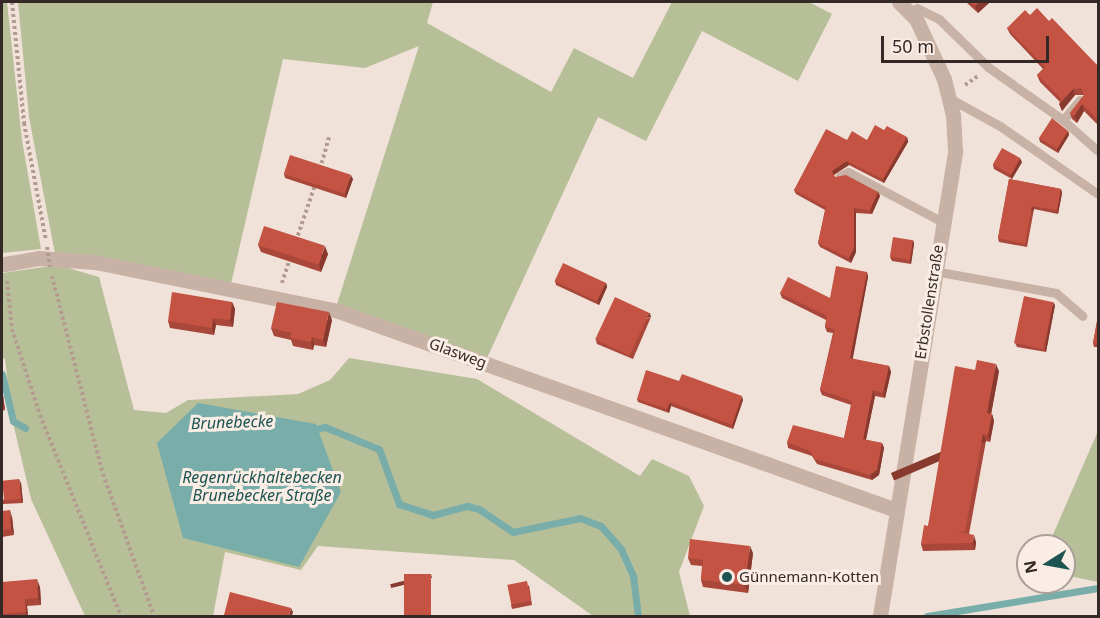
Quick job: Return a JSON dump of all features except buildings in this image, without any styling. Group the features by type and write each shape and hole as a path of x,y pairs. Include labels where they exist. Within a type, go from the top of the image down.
{"street":[{"name":"Erbstollenstraße","path":"880,616 955,151 949,98 932,46 917,10 898,2"},
{"name":"Glasweg","path":"6,264 39,258 75,259 277,298 368,320 896,510"}],"lane":[{"path":"917,10 939,19 988,67 1063,120 1098,151"},
{"path":"949,98 1000,126 1098,194"},
{"path":"1063,120 1080,100"},
{"path":"840,176 848,172 943,222"},
{"path":"934,271 1056,293 1082,316"}],"path":[{"path":"12,2 24,123 50,267"},
{"path":"296,244 329,137"},
{"path":"277,298 292,255"},
{"path":"6,264 12,329 36,405 121,616"},
{"path":"54,290 103,474 154,616"}],"green space":[{"path":"2,2 7,2 22,140 41,249 2,253"},
{"path":"18,2 433,2 427,23 551,92 574,48 633,78 672,2 809,2 832,14 798,81 702,31 646,141 598,117 487,358 337,304 419,46 365,68 283,59 231,284 55,254 29,117"},
{"path":"58,265 99,277 134,410 166,413 188,400 298,394 330,380 349,358 477,379 640,476 652,459 689,476 704,506 679,572 690,616 593,616 514,560 318,546 301,570 225,552 213,616 85,616 31,499 12,419 5,359 2,358 2,273"},
{"path":"1098,431 1098,582 1076,577 1076,534 1053,534"}],"water":[{"name":"Regenrückhaltebecken Brunebecker Straße","path":"198,403 316,424 341,492 299,567 183,538 157,443"}],"waterway":[{"name":"Brunebecke","path":"2,374 13,421 25,428"},
{"name":"Brunebecke","path":"311,430 325,427 379,449 399,504 433,515 467,506 479,509 513,532 580,518 601,526 621,549 633,576 638,616"},
{"name":"Brunebecke","path":"927,616 1098,588"}],"place":[{"name":"Günnemann-Kotten","path":"727,577"}]}
